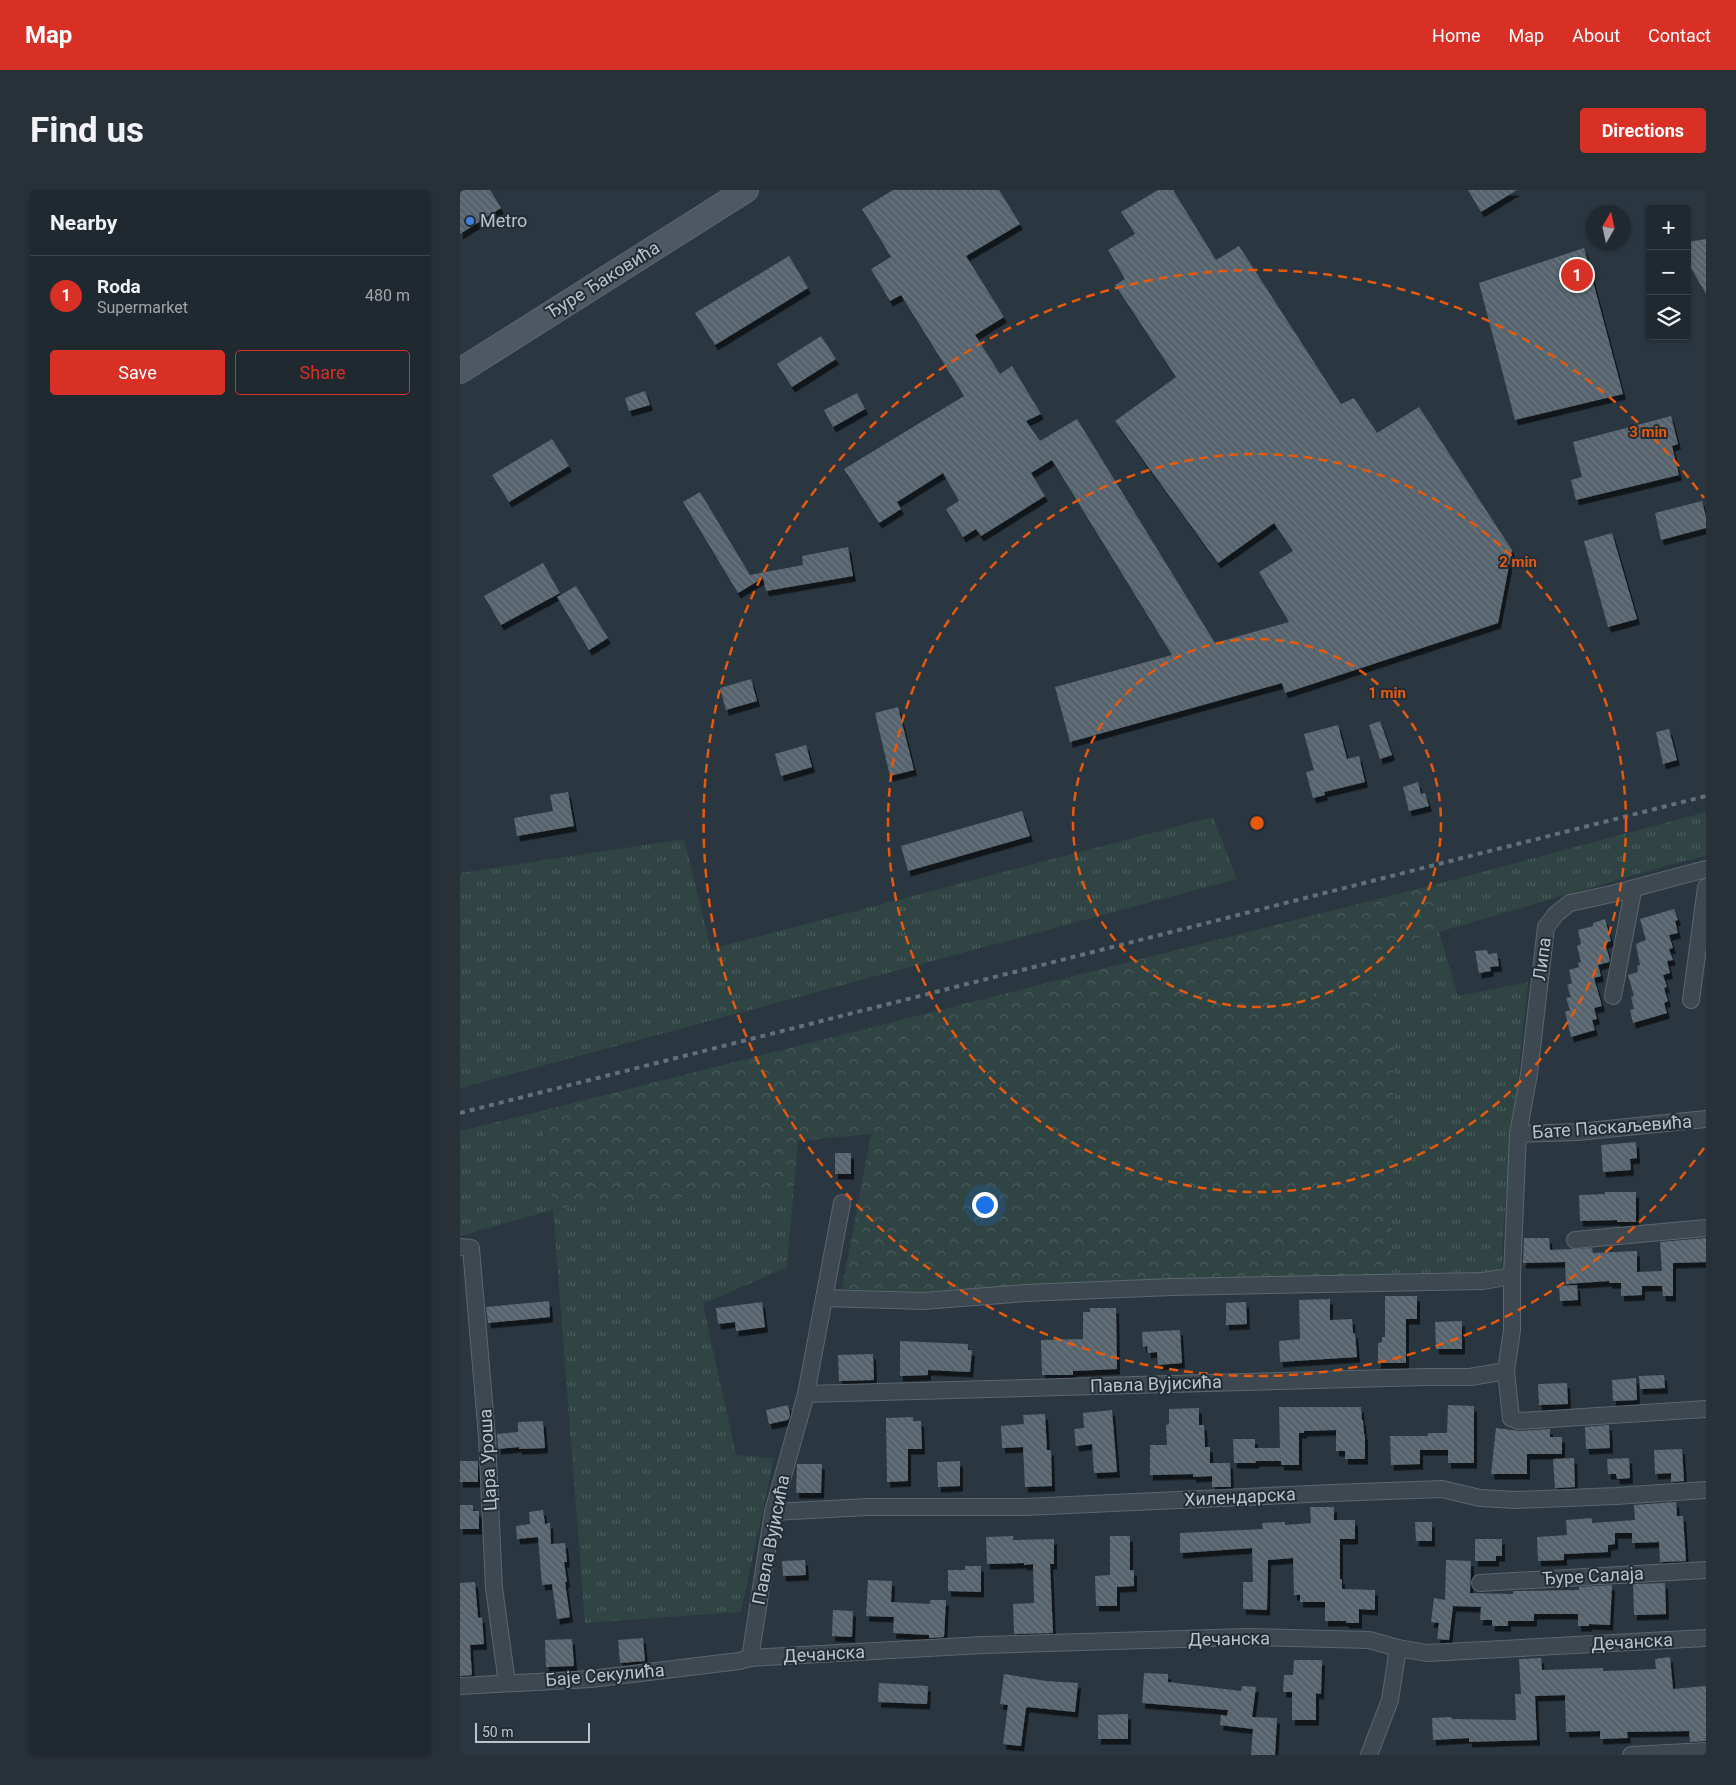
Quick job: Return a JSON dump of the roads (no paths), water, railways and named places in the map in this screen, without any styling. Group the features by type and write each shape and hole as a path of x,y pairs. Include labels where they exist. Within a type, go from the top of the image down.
{"street":[{"name":"Ђуре Ђаковића","path":"460,370 746,190"},
{"name":"Липа","path":"1705,877 1632,889 1570,904 1556,914 1546,927 1529,1074 1518,1134 1511,1343 1506,1371 1511,1418 1519,1421 1706,1410"},
{"path":"1691,1000 1705,877"},
{"path":"1613,996 1632,889"},
{"name":"Бате Паскаљевића","path":"1518,1134 1578,1132 1706,1119"},
{"name":"Павла Вујисића","path":"750,1658 773,1512 806,1394 842,1203"},
{"path":"1575,1240 1706,1228"},
{"name":"Цара Уроша","path":"460,1247 471,1248 487,1437 494,1588 507,1683"},
{"path":"824,1298 923,1301 1026,1293 1182,1287 1483,1281 1512,1276"},
{"name":"Павла Вујисића","path":"806,1394 1328,1379 1470,1377 1506,1371"},
{"name":"Хилендарска","path":"773,1512 868,1507 1025,1507 1322,1493 1442,1490 1480,1498 1515,1500 1706,1490"},
{"name":"Ђуре Салаја","path":"1480,1583 1706,1570"},
{"name":"Дечанска","path":"750,1658 983,1645 1247,1637 1369,1640 1427,1653 1706,1638"},
{"path":"1368,1755 1390,1700 1398,1648"},
{"name":"Баје Секулића","path":"460,1686 591,1679 739,1661 750,1658"},
{"path":"1631,1755 1706,1751"}],"railway":[{"path":"460,1113 1706,796"}],"place":[{"name":"Metro","path":"470,221"},
{"name":"Roda","path":"1577,275"}]}
